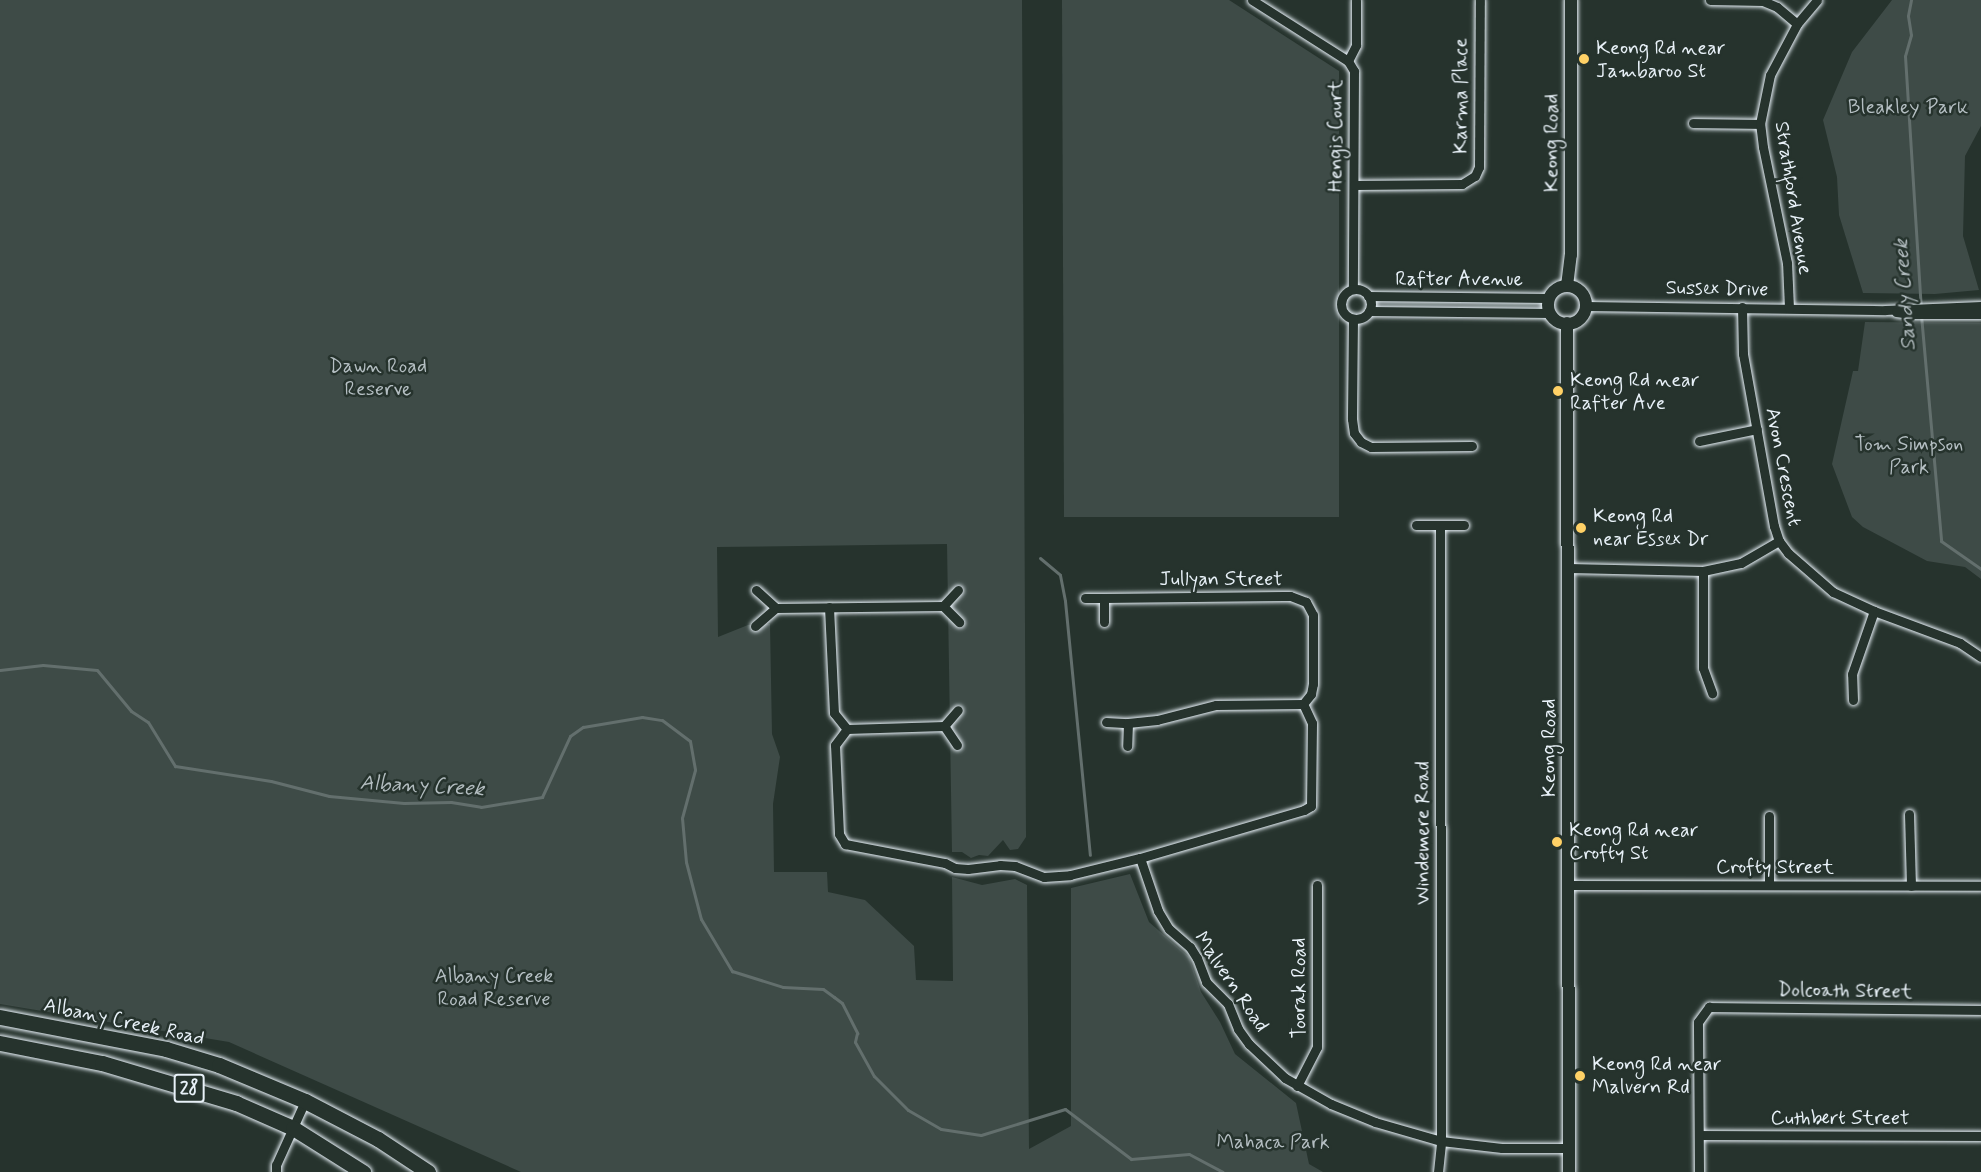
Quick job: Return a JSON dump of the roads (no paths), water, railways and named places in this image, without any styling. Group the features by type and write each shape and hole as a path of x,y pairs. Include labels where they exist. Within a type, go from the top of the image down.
{"main road":[{"name":"Albany Creek Road","path":"0,1017 166,1049 219,1065 305,1101 378,1139 428,1172"},
{"name":"28","path":"0,1043 137,1072 236,1103 293,1128 363,1172"}],"street":[{"name":"Hengis Court","path":"1252,0 1348,61 1354,71 1353,289"},
{"path":"1348,61 1356,45 1356,0"},
{"name":"Karma Place","path":"1354,185 1462,184 1474,176 1479,166 1480,0"},
{"name":"Keong Road","path":"1567,286 1571,255 1571,0"},
{"path":"1710,0 1763,1 1777,6 1797,24"},
{"name":"Strathford Avenue","path":"1789,308 1786,262 1762,147 1761,124 1770,75 1797,24 1817,0"},
{"path":"1693,123 1761,124"},
{"path":"1567,286 1582,295 1585,306 1578,320 1568,323 1557,321 1550,313 1549,298 1556,289 1567,286"},
{"path":"1353,289 1345,294 1341,302 1345,314 1353,319 1352,419 1354,433 1361,442 1371,447 1472,446"},
{"name":"Rafter Avenue","path":"1353,289 1362,291 1368,296 1549,298"},
{"name":"Rafter Avenue","path":"1368,296 1369,311"},
{"name":"Sussex Drive","path":"1585,306 1911,311 1981,306"},
{"name":"Avon Crescent","path":"1742,307 1743,354 1774,526 1779,541 1788,553 1833,592 1874,611 1960,643 1981,657"},
{"name":"Sussex Drive","path":"1939,310 1981,314"},
{"name":"Rafter Avenue","path":"1353,319 1362,317 1369,311 1550,313"},
{"name":"Keong Road","path":"1568,323 1569,1172"},
{"path":"1699,441 1756,429"},
{"path":"1416,525 1464,525"},
{"name":"Windemere Road","path":"1438,1172 1441,1142 1440,525"},
{"path":"1569,568 1703,571 1741,563 1779,541"},
{"path":"1703,571 1703,668 1712,693"},
{"path":"756,590 776,608"},
{"path":"943,606 958,590"},
{"name":"Jullyan Street","path":"1085,598 1298,597 1306,602 1313,615 1313,684 1311,694 1303,704"},
{"path":"1104,598 1104,622"},
{"path":"755,626 776,608 943,606 959,622"},
{"path":"829,607 834,713 847,729"},
{"path":"1853,700 1852,674 1874,611"},
{"path":"847,729 835,745 839,834 844,844 945,863 955,868 1015,866 1044,877 1096,870 1304,810 1311,806 1312,723 1303,704 1216,705 1157,720 1128,723 1106,722"},
{"path":"847,729 944,726 958,710"},
{"path":"1127,746 1128,723"},
{"path":"944,726 957,745"},
{"path":"1909,814 1911,886"},
{"path":"1769,816 1769,885"},
{"name":"Malvern Road","path":"1140,858 1158,911 1169,929 1190,947 1206,982 1228,1004 1238,1029 1250,1044 1297,1086 1331,1104 1375,1122 1441,1142 1502,1148 1568,1148"},
{"name":"Toorak Road","path":"1297,1086 1317,1047 1317,885"},
{"name":"Crofty Street","path":"1569,885 1981,886"},
{"name":"Dolcoath Street","path":"1699,1135 1698,1022 1709,1007 1981,1010"},
{"path":"276,1172 276,1165 305,1101"},
{"path":"1699,1135 1699,1172"},
{"name":"Cuthbert Street","path":"1699,1135 1981,1136"}],"waterway":[{"name":"Sandy Creek","path":"1911,0 1908,16 1911,35 1905,56 1921,308"},
{"name":"Sandy Creek","path":"1921,315 1941,541 1981,569"},
{"path":"1040,558 1060,575 1065,601 1090,855"},
{"name":"Albany Creek","path":"0,670 43,665 97,670 131,711 148,722 175,766 271,781 329,796 404,803 451,802 481,807 542,797 570,736 583,727 642,717 662,720 690,741 695,770 682,818 686,862 701,919 732,971 783,987 823,989 842,1003 857,1033 855,1042 874,1076 908,1110 941,1129 981,1135 1065,1109 1131,1159 1189,1154 1223,1172"}],"place":[{"name":"Keong Rd near Jambaroo St","path":"1584,59"},
{"name":"Keong Rd near Rafter Ave","path":"1558,391"},
{"name":"Keong Rd near Essex Dr","path":"1581,528"},
{"name":"Keong Rd near Crofty St","path":"1557,842"},
{"name":"Keong Rd near Malvern Rd","path":"1580,1076"}],"park label":[{"name":"Bleakley Park","path":"1908,107"},
{"name":"Dawn Road Reserve","path":"378,378"},
{"name":"Tom Simpson Park","path":"1909,456"},
{"name":"Albany Creek Road Reserve","path":"494,988"},
{"name":"Mahaca Park","path":"1273,1142"}]}
